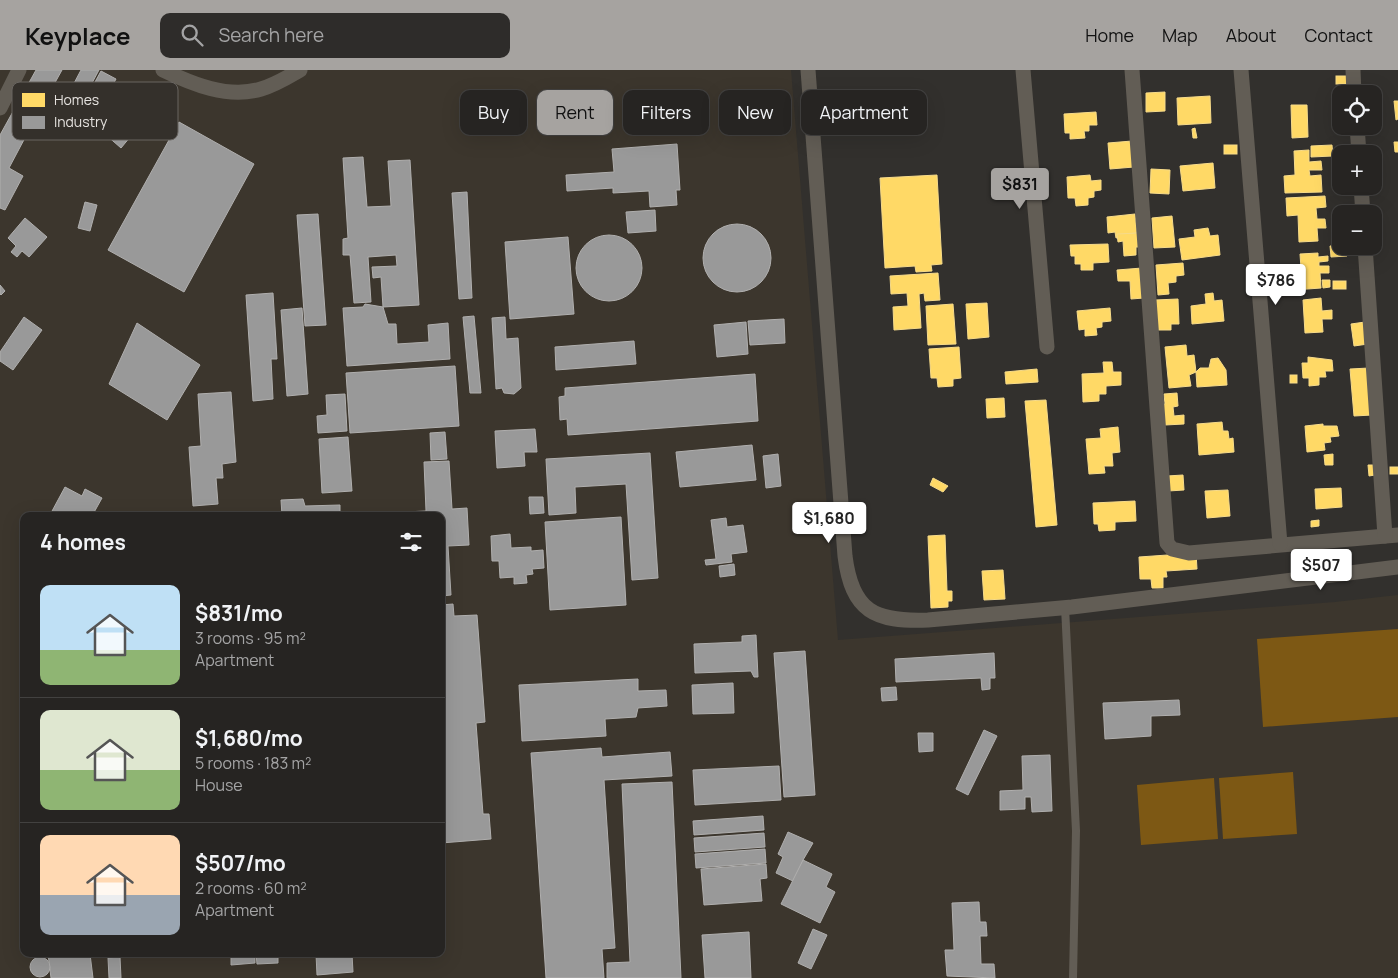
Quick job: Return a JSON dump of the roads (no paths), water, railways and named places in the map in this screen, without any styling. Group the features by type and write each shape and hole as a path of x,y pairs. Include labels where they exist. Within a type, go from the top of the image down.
{"street":[{"path":"13,82 19,70"},
{"path":"163,70 200,85 231,92 261,89 300,70"},
{"path":"808,70 845,556 852,590 871,611 884,617 904,621 1065,607 1398,567"},
{"path":"1023,70 1048,347"},
{"path":"1132,70 1167,543 1172,549 1189,553 1391,536 1366,255"},
{"path":"1241,70 1280,544"},
{"path":"1353,70 1354,85"},
{"path":"0,108 12,84"}],"lane":[{"path":"1065,607 1076,822 1073,978"}]}
